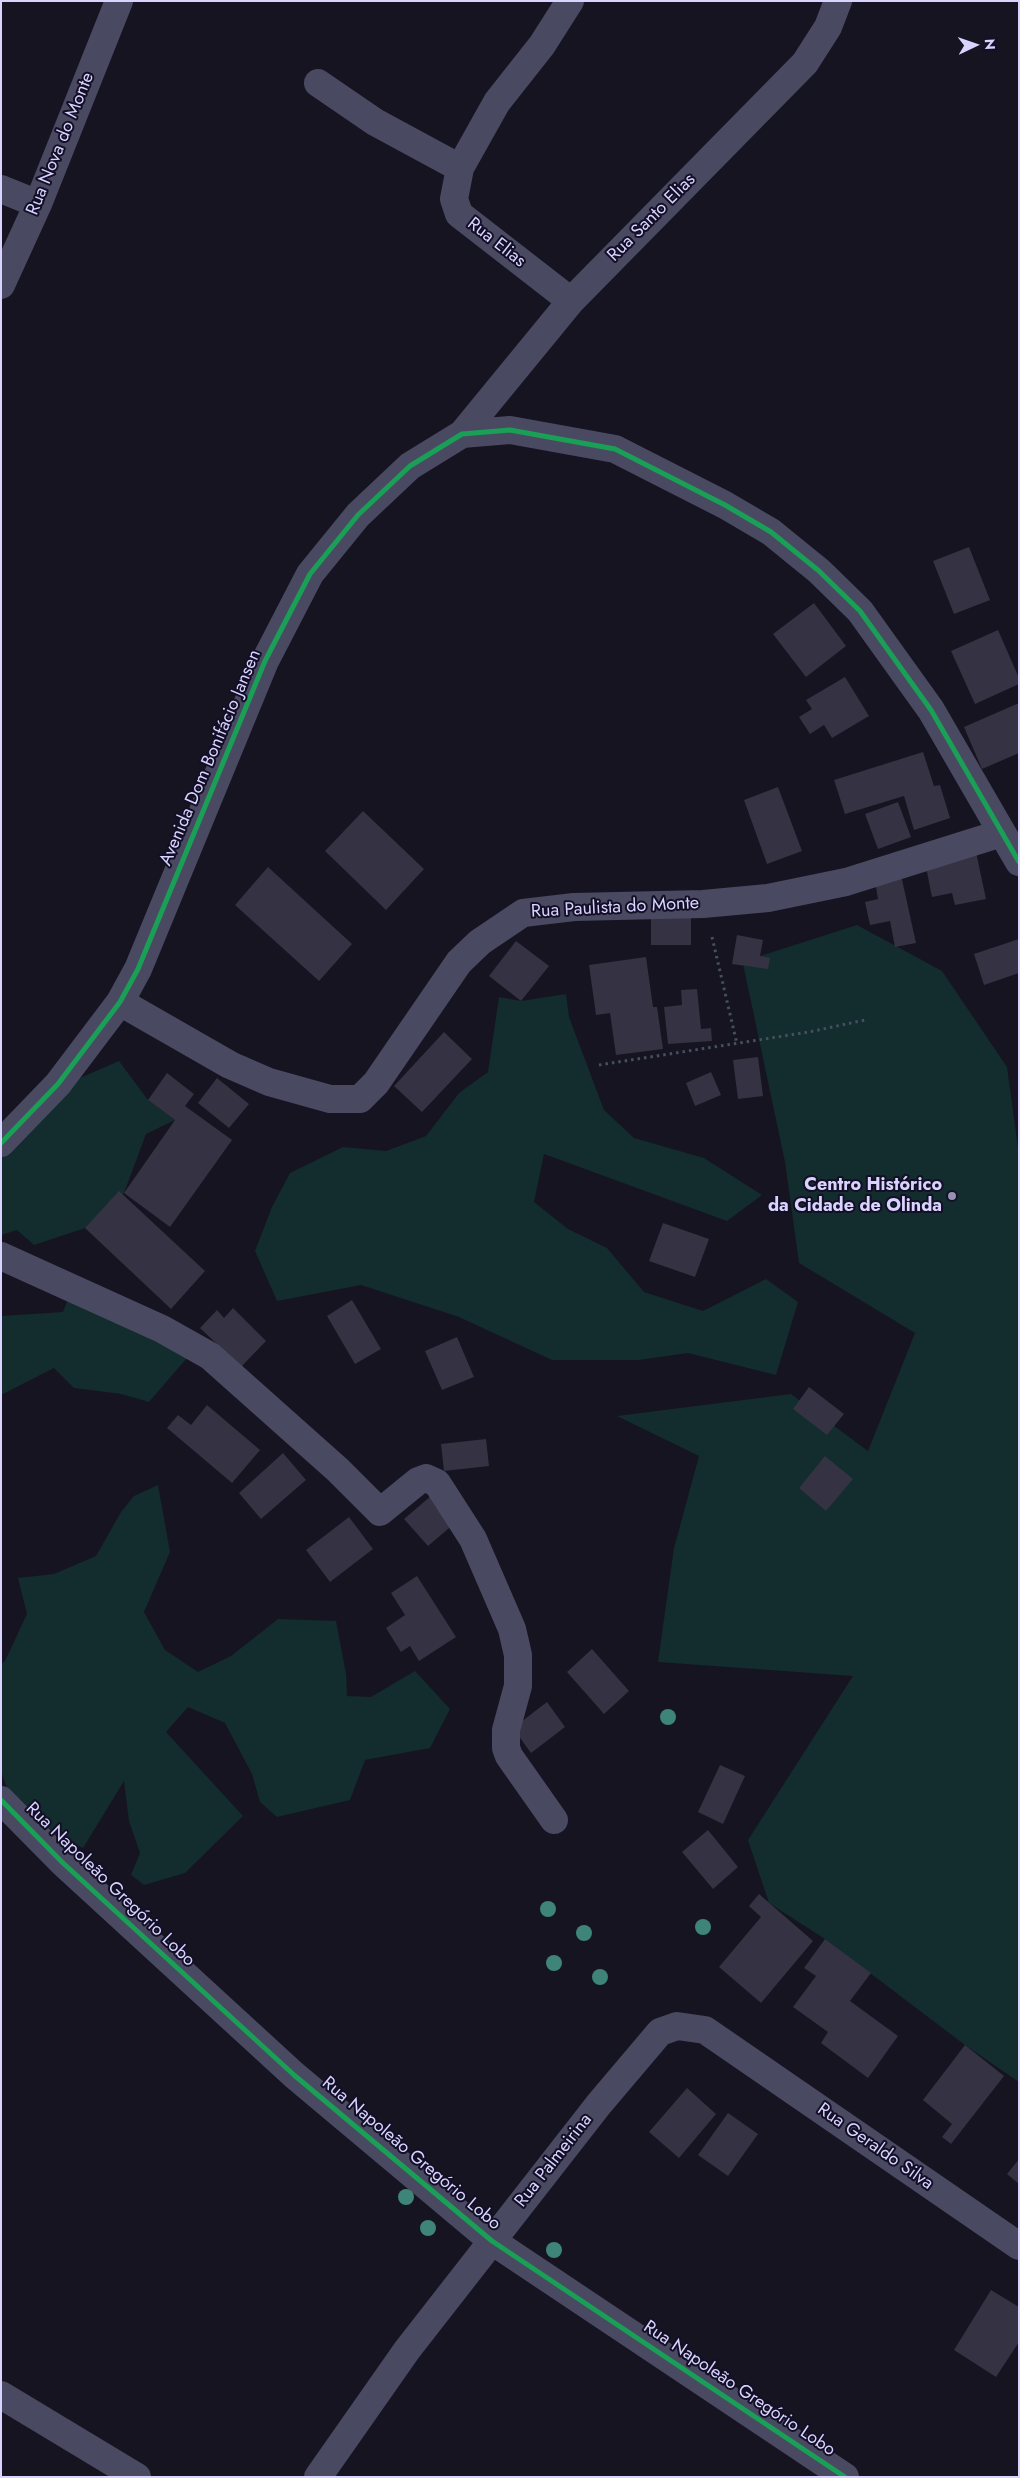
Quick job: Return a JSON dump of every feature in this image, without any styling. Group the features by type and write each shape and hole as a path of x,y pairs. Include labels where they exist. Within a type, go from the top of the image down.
{"street":[{"name":"Rua Nova do Monte","path":"1,285 38,204 119,1"},
{"name":"Rua Elias","path":"570,1 542,46 497,102 460,168 454,199 459,214 571,301"},
{"name":"Rua Santo Elias","path":"462,434 571,301 805,63 828,27 838,1"},
{"path":"318,83 375,122 460,168"},
{"path":"1,189 38,204"},
{"name":"Avenida Dom Bonifácio Jansen","path":"1,1143 58,1084 120,1002 138,969 265,661 310,574 358,515 410,466 462,434 510,430 615,449 725,505 771,532 819,571 860,611 930,710 1019,862"},
{"name":"Rua Paulista do Monte","path":"120,1002 230,1065 270,1082 330,1099 360,1099 376,1083 459,962 480,942 523,913 574,906 703,904 768,898 846,882 1002,833"},
{"path":"1,1256 162,1329 210,1356 338,1470 380,1512 418,1481 426,1478 437,1483 473,1539 512,1629 518,1655 518,1686 506,1730 506,1748 509,1756 554,1820"},
{"name":"Rua Napoleão Gregório Lobo","path":"1,1800 63,1863 294,2075 492,2241 845,2477"},
{"name":"Rua Palmeirina","path":"318,2477 407,2350 599,2104 660,2032 676,2026 705,2030 731,2047"},
{"name":"Rua Geraldo Silva","path":"731,2047 1019,2246"},
{"path":"1,2395 137,2477"}],"path":[{"path":"703,904 737,1044"},
{"path":"599,1065 809,1032 865,1020"}],"green space":[{"path":"857,925 942,971 1007,1067 1019,1155 1019,2082 965,2045 825,1939 769,1903 748,1840 853,1676 658,1662 674,1548 699,1456 617,1416 791,1394 868,1451 915,1333 799,1263 785,1162 742,959 760,956"},
{"path":"566,994 569,1017 604,1110 634,1138 704,1158 762,1195 727,1221 544,1154 534,1202 568,1229 607,1248 644,1292 703,1311 766,1279 798,1302 776,1375 688,1353 639,1360 552,1360 459,1317 361,1285 277,1301 255,1251 272,1207 290,1173 343,1147 386,1151 426,1136 459,1093 488,1072 499,997 521,1001"},
{"path":"119,1061 148,1100 175,1120 146,1134 124,1193 85,1228 34,1245 17,1230 1,1235 1,1154 73,1081"},
{"path":"68,1299 109,1316 187,1358 149,1402 121,1394 74,1388 54,1368 1,1395 1,1316 63,1312"},
{"path":"158,1485 170,1552 144,1612 165,1650 198,1672 231,1656 278,1619 336,1621 346,1674 347,1696 371,1697 415,1671 450,1709 430,1748 365,1760 350,1800 277,1817 260,1802 252,1774 225,1723 188,1707 166,1732 243,1816 185,1873 144,1885 131,1875 140,1853 129,1821 124,1781 83,1848 16,1815 1,1771 1,1664 5,1661 27,1614 18,1578 54,1574 96,1556 121,1512 134,1496"}],"building":[{"path":"969,547 990,600 954,614 933,561"},
{"path":"814,603 846,646 806,677 773,634"},
{"path":"998,630 1019,678 1019,684 975,704 951,651"},
{"path":"845,677 869,716 832,738 824,725 810,734 799,717 812,709 806,700"},
{"path":"1019,703 1019,753 982,769 964,727"},
{"path":"923,752 934,786 940,785 950,818 914,830 904,796 845,814 834,780"},
{"path":"778,787 802,851 767,864 744,800"},
{"path":"898,802 911,837 878,849 865,814"},
{"path":"363,811 424,869 386,910 325,851"},
{"path":"976,852 986,899 955,905 952,893 932,897 925,862"},
{"path":"268,867 352,944 319,981 235,905"},
{"path":"901,875 916,943 895,947 890,921 870,925 865,902 878,899 875,881"},
{"path":"651,915 691,915 691,945 651,945"},
{"path":"737,935 763,940 760,956 770,958 768,969 732,964"},
{"path":"1019,939 1019,973 984,985 974,954"},
{"path":"516,941 549,966 521,1001 489,976"},
{"path":"646,957 653,1007 657,1007 663,1049 616,1055 610,1013 596,1015 589,965"},
{"path":"697,989 701,1029 711,1028 712,1041 668,1044 664,1007 682,1005 681,990"},
{"path":"444,1032 472,1059 422,1112 394,1086"},
{"path":"758,1057 763,1096 738,1099 733,1060"},
{"path":"711,1072 721,1095 695,1106 686,1083"},
{"path":"167,1073 194,1094 185,1106 232,1140 170,1227 124,1193 175,1120 148,1100"},
{"path":"217,1078 249,1104 229,1128 198,1103"},
{"path":"119,1191 205,1271 171,1309 85,1228"},
{"path":"663,1223 709,1239 695,1277 649,1261"},
{"path":"352,1300 381,1349 355,1364 327,1316"},
{"path":"233,1308 266,1341 241,1367 200,1328 217,1310 224,1318"},
{"path":"457,1337 474,1377 442,1390 425,1351"},
{"path":"809,1387 844,1414 827,1435 793,1409"},
{"path":"207,1405 260,1450 232,1483 167,1428 178,1415 191,1425"},
{"path":"486,1439 489,1466 444,1471 441,1444"},
{"path":"283,1453 306,1480 261,1519 239,1493"},
{"path":"825,1456 853,1479 826,1511 799,1488"},
{"path":"432,1495 455,1523 428,1546 404,1519"},
{"path":"349,1517 373,1549 330,1582 306,1550"},
{"path":"417,1576 456,1637 419,1661 410,1646 401,1652 386,1628 405,1615 391,1593"},
{"path":"592,1649 629,1691 604,1714 567,1672"},
{"path":"547,1702 565,1727 531,1753 513,1728"},
{"path":"720,1765 745,1776 723,1824 698,1812"},
{"path":"708,1830 738,1867 713,1889 682,1852"},
{"path":"759,1894 813,1941 761,2003 719,1967 761,1917 749,1906"},
{"path":"825,1939 871,1973 850,2001 898,2036 868,2078 821,2043 828,2032 793,2007 816,1976 804,1968"},
{"path":"965,2045 1004,2076 951,2144 942,2137 952,2124 923,2100"},
{"path":"687,2088 716,2114 679,2158 649,2132"},
{"path":"728,2113 758,2134 728,2176 698,2155"},
{"path":"1019,2159 1019,2184 1007,2174"},
{"path":"991,2290 1019,2307 1019,2342 996,2377 954,2350"}],"cycle path":[{"path":"1,1143 58,1084 120,1002 138,969 265,661 310,574 358,515 410,466 462,434 510,430 615,449 725,505 771,532 819,571 860,611 931,710 1019,862"},
{"path":"1,1800 63,1863 294,2075 492,2241 845,2477"}],"place":[{"name":"Centro Histórico da Cidade de Olinda","path":"952,1196"}]}
